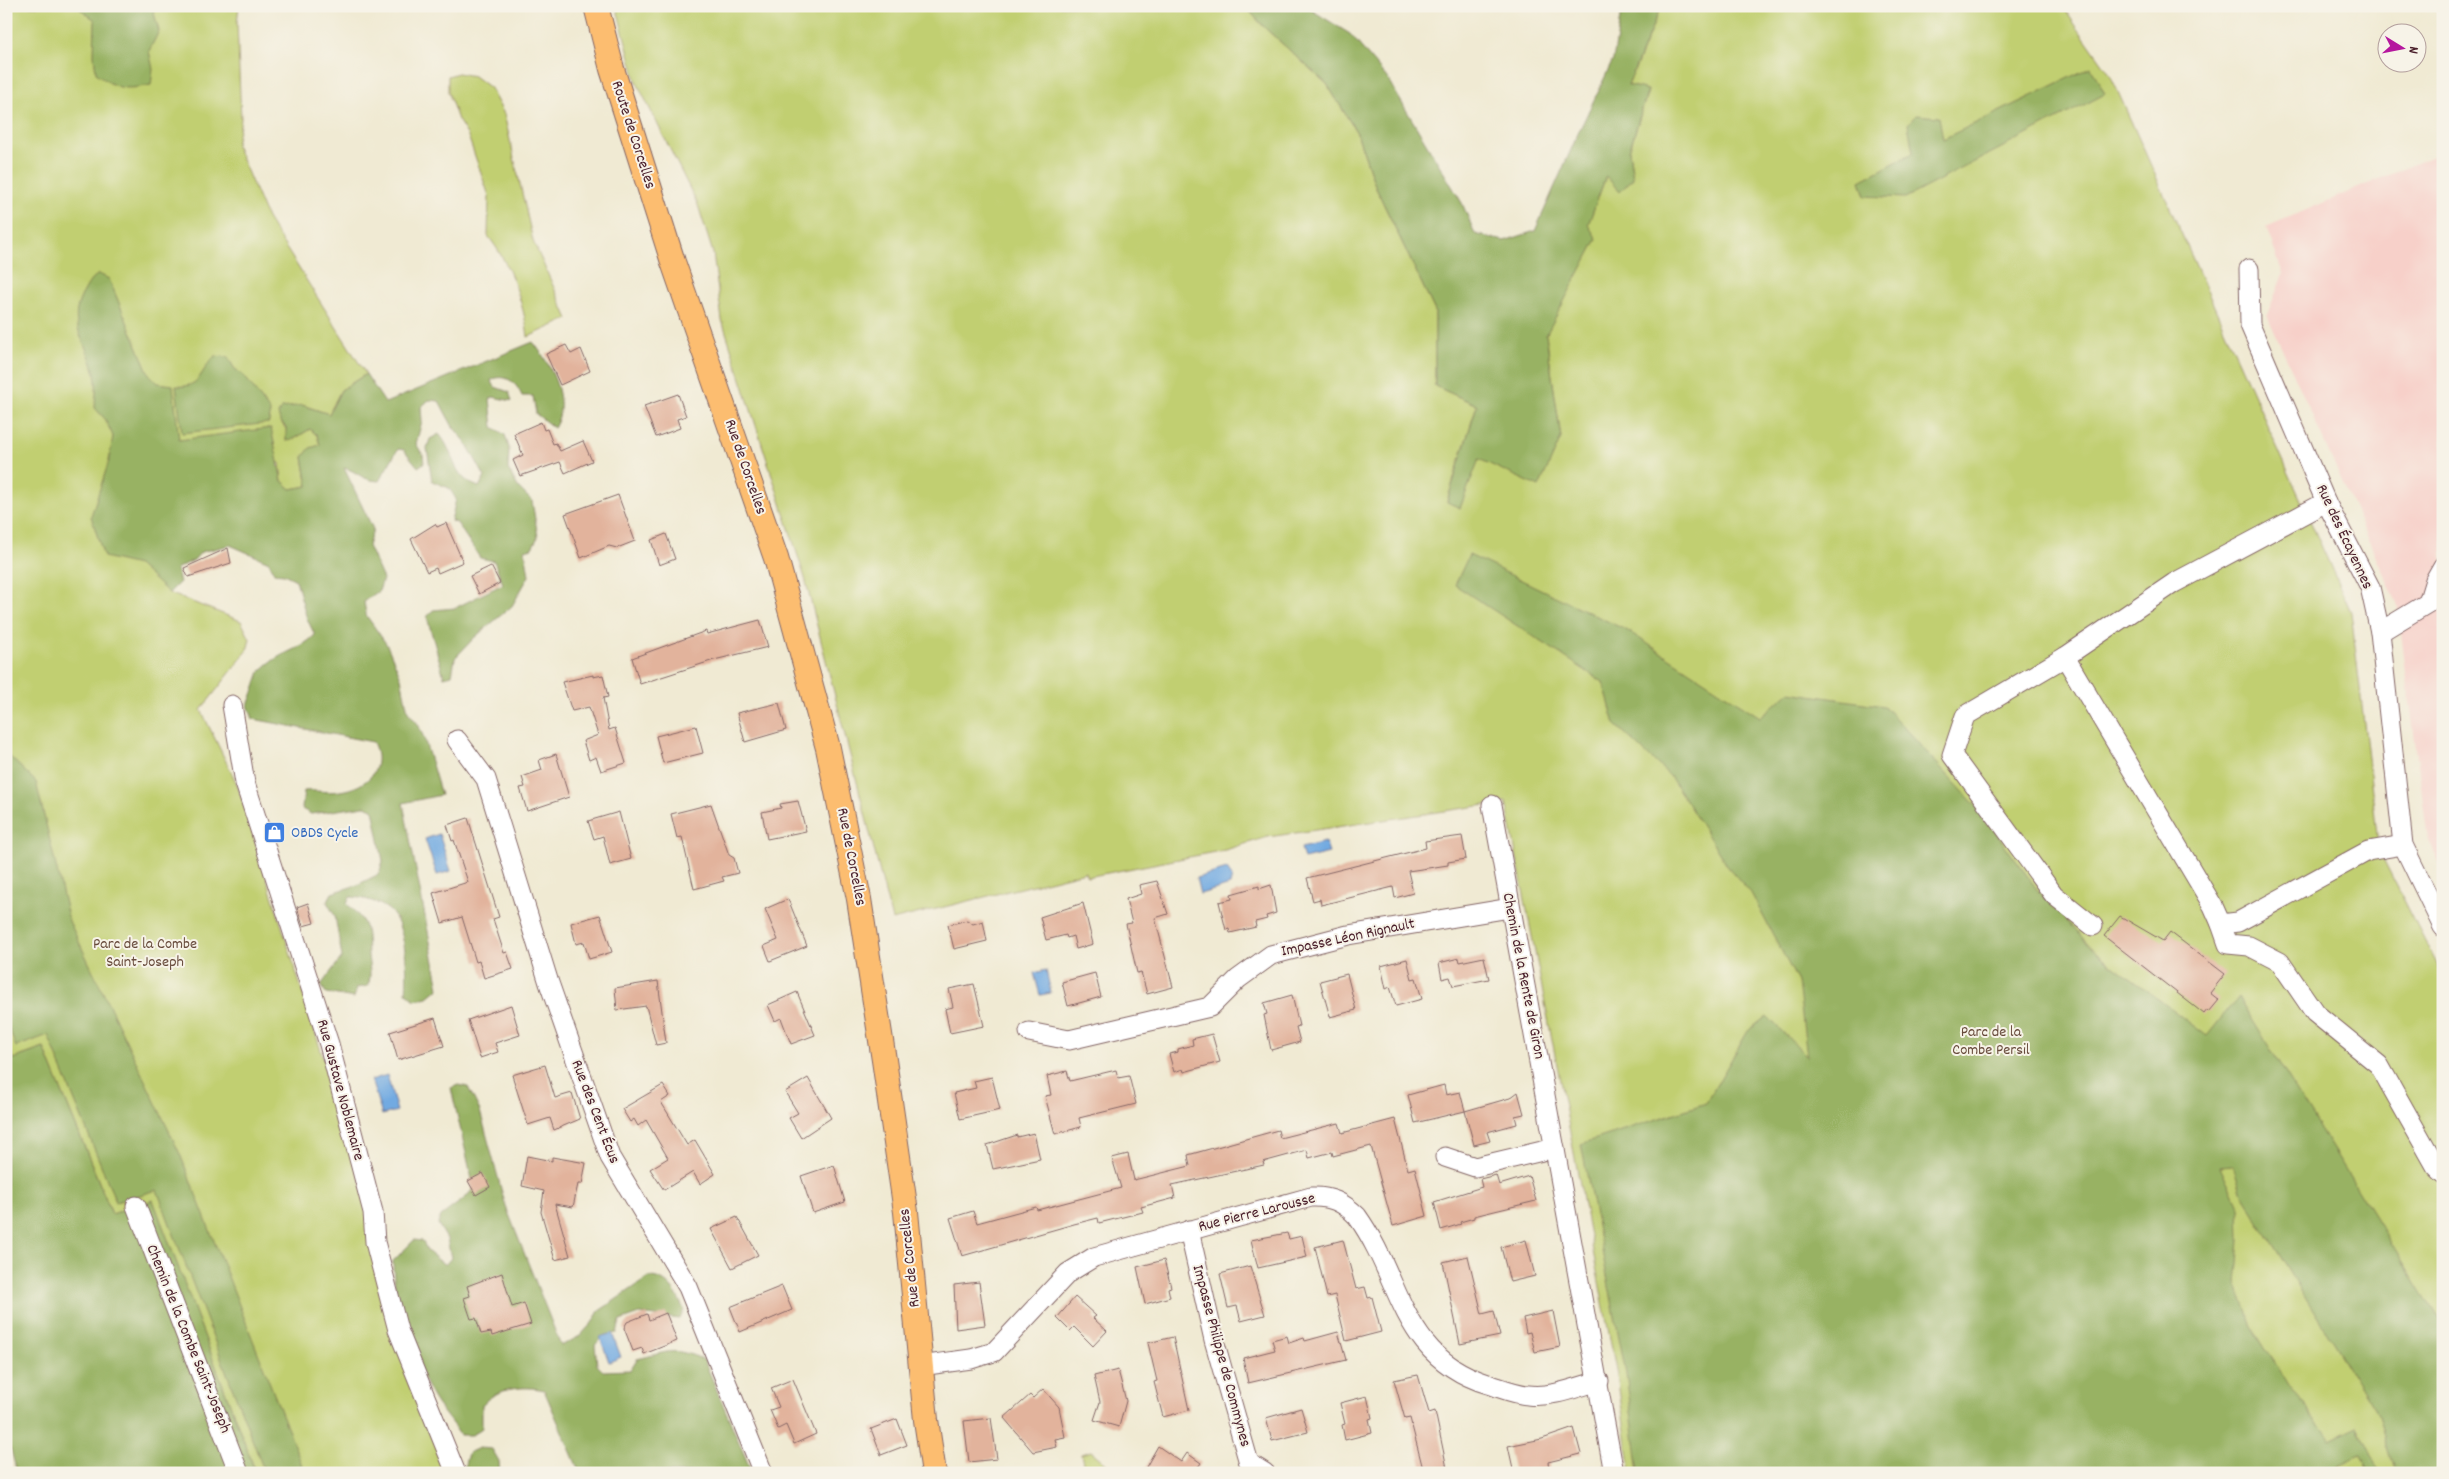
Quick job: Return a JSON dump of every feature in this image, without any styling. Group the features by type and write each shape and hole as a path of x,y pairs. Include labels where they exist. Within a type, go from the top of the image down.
{"main road":[{"name":"Route de Corcelles","path":"596,6 612,69 673,262"},
{"name":"Rue de Corcelles","path":"673,262 779,566 828,748 845,822 861,908 900,1174 920,1366 934,1473"}],"street":[{"name":"Rue des Écayennes","path":"2249,269 2250,325 2326,502 2370,586 2380,632 2402,845 2443,927"},
{"path":"2093,926 2054,895 1952,755 1965,716 2065,657 2174,583 2326,502"},
{"path":"2380,632 2436,607 2435,580 2443,566"},
{"path":"2065,657 2208,898 2221,924 2228,944 2249,946 2280,962 2315,1013 2379,1064 2436,1166 2443,1173"},
{"name":"Rue Gustave Noblemaire","path":"232,705 245,783 329,1044 373,1212 375,1242 398,1330 456,1473"},
{"name":"Rue des Cent Écus","path":"457,740 486,779 549,983 610,1158 688,1287 763,1473"},
{"name":"Chemin de la Rente de Giron","path":"1492,805 1599,1381 1614,1473"},
{"path":"2221,924 2238,922 2368,851 2402,845"},
{"name":"Impasse Léon Rignault","path":"1029,1032 1069,1040 1210,1007 1238,980 1271,955 1348,935 1510,908"},
{"path":"1444,1157 1475,1167 1555,1148"},
{"name":"Rue Pierre Larousse","path":"920,1366 971,1359 994,1352 1077,1266 1094,1257 1311,1197 1332,1198 1346,1206 1361,1222 1417,1332 1431,1351 1449,1367 1468,1378 1529,1396 1548,1394 1599,1381"},
{"name":"Chemin de la Combe Saint-Joseph","path":"136,1206 239,1473"},
{"name":"Impasse Philippe de Commynes","path":"1189,1230 1214,1340 1249,1463 1265,1473"}],"shaded area":[{"path":"2443,152 2443,869 2428,840 2397,603 2267,315 2283,274 2266,227"}],"green space":[{"name":"Parc de la Combe Saint-Joseph","path":"6,6 239,6 237,23 241,119 236,145 267,218 366,374 341,390 329,414 302,405 280,421 294,439 310,429 317,435 320,445 303,457 308,486 291,489 282,481 280,463 183,440 166,585 169,593 241,621 250,639 247,651 201,710 237,784 338,1105 447,1473 256,1473 153,1201 112,1214 44,1048 13,1059 6,1042"},
{"path":"76,6 152,6 159,31 149,51 153,69 151,85 134,88 116,86 96,73 94,55 95,20"},
{"name":"Parc de la Combe Persil","path":"616,6 1245,6 1265,28 1327,84 1357,133 1376,188 1435,311 1435,386 1477,405 1447,501 1460,508 1478,459 1561,438 1546,335 1606,176 1633,178 1629,151 1648,91 1628,86 1661,6 2062,6 2110,74 2351,612 2379,851 2443,977 2443,1473 1631,1473 1617,1375 1506,802 1268,837 1225,850 1087,877 1085,872 892,920 805,578 722,320 713,253 698,205 637,83"},
{"path":"1245,6 1305,6 1350,34 1387,78 1462,203 1475,234 1504,241 1535,231 1613,60 1622,6 1661,6 1628,85 1648,90 1629,151 1633,178 1620,192 1606,176 1588,225 1597,239 1546,335 1561,438 1539,487 1479,459 1460,508 1447,502 1477,405 1435,386 1435,311 1376,188 1357,133 1327,84 1265,28"},
{"path":"2091,67 2105,94 1905,198 1865,196 1860,181 1913,153 1908,124 1916,115 1939,117 1943,139"},
{"path":"458,73 474,76 490,88 504,114 533,241 568,319 528,337 523,311 509,270 496,246 488,236 489,196 468,136 458,120 448,92 448,76"},
{"path":"99,274 109,279 149,374 158,383 173,385 179,440 271,428 282,481 291,489 308,486 303,457 310,448 320,445 317,435 310,429 294,439 286,440 286,427 280,421 278,414 282,408 302,405 329,414 341,390 366,374 385,403 533,342 552,372 559,395 560,407 559,418 554,428 536,414 533,396 522,396 514,383 506,378 491,380 495,387 509,392 512,401 493,397 490,399 493,427 505,435 509,448 508,469 518,487 532,501 538,537 532,548 525,550 529,576 512,606 474,638 455,658 452,675 444,677 427,617 433,610 455,608 503,584 494,561 480,558 457,523 451,521 456,499 449,488 432,481 427,448 430,439 439,434 458,471 470,483 479,487 485,477 465,441 453,427 439,401 429,400 421,407 422,421 416,444 423,455 424,463 418,467 404,450 398,449 379,481 367,479 344,468 373,529 368,546 383,579 379,591 364,601 366,615 387,645 401,678 408,712 418,724 424,738 441,795 403,803 439,988 428,997 415,1000 406,992 405,951 397,920 392,913 378,904 355,897 350,897 347,904 359,916 365,926 370,974 368,986 357,988 354,998 326,993 321,985 342,957 335,916 327,902 332,893 357,885 379,874 383,861 373,809 365,806 311,814 302,809 304,791 335,792 358,786 372,776 377,761 373,742 253,719 248,705 260,672 273,660 302,645 315,635 307,619 296,580 284,574 274,573 269,562 230,545 201,552 194,560 176,569 180,582 169,593 138,565 104,557 91,516 109,461 113,436 105,419 95,408 96,384 93,368 80,335 76,314 79,302 86,288 91,280"},
{"path":"215,356 228,357 234,368 245,377 270,411 269,423 182,433 176,386 191,385 195,382"},
{"path":"1469,555 1628,631 1760,717 1789,692 1884,706 1977,807 2039,892 2097,953 2207,1036 2238,997 2443,1326 2443,1473 2396,1473 2379,1417 2242,1194 2233,1165 2220,1166 2239,1207 2240,1241 2236,1283 2252,1326 2288,1385 2331,1439 2358,1426 2381,1473 2368,1473 2360,1455 2338,1465 2340,1473 1639,1473 1626,1373 1581,1144 1706,1103 1748,1031 1767,1016 1807,1057 1798,982 1751,893 1728,867 1670,776 1615,724 1603,682 1455,585"},
{"path":"6,753 36,782 69,921 180,1154 305,1473 265,1473 157,1190 116,1202 48,1035 16,1047 6,1022"},
{"path":"6,1042 13,1059 44,1048 112,1214 153,1200 256,1473 17,1473 6,1431"},
{"path":"458,1085 468,1087 480,1111 506,1207 561,1346 580,1336 592,1323 599,1311 649,1277 667,1283 684,1310 680,1319 640,1314 620,1321 617,1333 605,1335 595,1345 597,1365 603,1371 630,1370 637,1359 670,1352 685,1353 704,1360 752,1473 580,1473 544,1390 519,1388 502,1391 482,1405 482,1428 472,1435 460,1435 437,1404 420,1373 401,1315 394,1278 393,1261 414,1240 423,1241 427,1251 445,1265 451,1258 447,1239 438,1224 441,1216 465,1198 474,1188 451,1088"},
{"path":"479,1448 492,1449 499,1461 500,1473 466,1473 464,1468 468,1453"},
{"path":"1091,1451 1117,1473 1085,1473 1081,1454"}],"water":[{"path":"439,834 451,871 437,875 425,839"},
{"path":"1325,842 1329,853 1304,859 1301,848"},
{"path":"1227,869 1232,876 1230,885 1200,894 1196,878"},
{"path":"1046,970 1051,993 1040,995 1034,973"},
{"path":"387,1075 397,1111 382,1115 371,1080"},
{"path":"612,1333 621,1357 609,1362 600,1337"}],"building":[{"path":"566,345 571,354 581,349 590,371 560,385 546,354"},
{"path":"678,394 686,416 677,419 680,428 656,437 644,406"},
{"path":"541,422 544,430 547,429 553,444 556,443 560,451 583,441 592,461 565,473 560,462 520,476 513,460 523,455 514,434"},
{"path":"618,495 635,541 617,548 609,546 581,558 565,514"},
{"path":"446,523 463,562 438,573 436,568 427,572 411,539 435,524 437,527"},
{"path":"666,534 675,559 659,565 651,540"},
{"path":"228,548 231,563 188,577 184,568"},
{"path":"491,566 500,583 479,594 470,576"},
{"path":"760,620 768,647 714,660 640,684 632,658 706,631 707,634"},
{"path":"593,675 593,677 603,675 608,697 603,698 609,730 615,728 626,763 601,771 596,757 589,760 583,741 598,735 589,707 572,711 562,682"},
{"path":"779,703 786,730 745,742 737,713"},
{"path":"696,726 703,753 663,763 656,736"},
{"path":"556,754 569,797 527,811 520,788 525,787 522,777 542,770 539,760"},
{"path":"798,801 806,831 767,839 762,812 781,808 780,804"},
{"path":"711,804 729,855 734,858 738,873 722,877 724,881 694,889 682,837 677,838 671,814"},
{"path":"619,812 631,859 610,865 603,836 594,839 588,821"},
{"path":"468,818 499,917 493,919 504,953 507,952 513,969 484,978 479,961 476,962 462,917 442,923 433,893 468,882 447,825"},
{"path":"1462,836 1466,859 1448,862 1448,865 1408,871 1413,893 1395,898 1393,887 1321,905 1320,899 1313,901 1307,878 1426,848 1425,841"},
{"path":"1157,881 1168,914 1155,918 1173,987 1147,994 1141,972 1137,973 1126,924 1132,923 1126,899 1141,894 1139,885"},
{"path":"1271,885 1276,913 1266,916 1267,919 1255,922 1256,927 1230,933 1229,929 1226,930 1219,902 1232,899 1231,894 1259,886 1259,889"},
{"path":"788,899 807,946 770,961 764,946 778,940 765,909"},
{"path":"308,903 314,923 303,926 297,907"},
{"path":"1083,903 1093,944 1076,949 1073,936 1067,938 1066,935 1046,940 1040,917"},
{"path":"600,915 612,952 589,959 584,942 576,944 571,923"},
{"path":"2120,916 2163,941 2170,932 2225,974 2210,993 2219,1000 2209,1012 2207,1010 2204,1014 2104,936"},
{"path":"967,920 973,924 983,921 987,941 954,949 948,925"},
{"path":"1484,957 1489,979 1453,986 1450,977 1442,979 1439,963 1459,958 1460,962"},
{"path":"1407,959 1412,979 1416,978 1422,999 1396,1006 1390,987 1386,989 1381,966"},
{"path":"1095,973 1101,997 1068,1006 1062,982"},
{"path":"1347,974 1356,1010 1330,1017 1320,981"},
{"path":"658,981 666,1043 656,1045 646,1006 617,1010 615,988"},
{"path":"974,984 984,1026 950,1033 945,1009 953,1007 949,989"},
{"path":"797,992 815,1035 791,1044 781,1018 775,1021 768,1005"},
{"path":"1292,995 1299,1026 1296,1027 1300,1042 1271,1050 1264,1015 1267,1014 1264,1003"},
{"path":"511,1005 520,1035 495,1043 498,1052 480,1058 468,1020"},
{"path":"435,1018 444,1046 398,1060 390,1032"},
{"path":"1212,1034 1220,1062 1184,1072 1183,1069 1174,1072 1169,1054 1178,1052 1178,1049 1193,1045 1192,1039"},
{"path":"545,1065 555,1098 572,1093 580,1119 554,1130 550,1118 528,1125 512,1075"},
{"path":"1116,1070 1118,1078 1129,1076 1136,1104 1079,1118 1081,1127 1055,1134 1045,1096 1051,1095 1047,1076 1067,1071 1070,1081"},
{"path":"992,1077 1000,1110 960,1119 954,1093 976,1088 974,1081"},
{"path":"808,1078 831,1118 801,1138 789,1118 798,1113 785,1092"},
{"path":"663,1085 670,1096 661,1102 687,1145 695,1140 715,1174 700,1184 693,1172 664,1190 650,1169 668,1158 646,1120 638,1126 634,1119 630,1122 622,1109"},
{"path":"1444,1085 1446,1095 1460,1092 1465,1111 1415,1123 1408,1095"},
{"path":"1518,1092 1524,1114 1515,1116 1517,1124 1487,1132 1490,1141 1474,1145 1465,1111 1510,1098"},
{"path":"1395,1119 1408,1170 1415,1168 1427,1216 1393,1226 1371,1146 1333,1156 1332,1152 1309,1158 1307,1150 1263,1162 1264,1165 1172,1185 1175,1198 1141,1207 1143,1212 1099,1223 1098,1218 962,1256 950,1218 973,1211 977,1223 1036,1207 1037,1210 1121,1188 1112,1158 1128,1154 1134,1180 1190,1166 1188,1155 1278,1130 1280,1138 1339,1123 1342,1133"},
{"path":"1034,1133 1040,1159 993,1169 987,1145 1017,1135 1017,1137"},
{"path":"527,1156 552,1161 552,1157 586,1163 582,1184 578,1184 573,1207 555,1204 570,1256 555,1260 541,1212 544,1191 522,1186"},
{"path":"834,1165 845,1202 813,1213 801,1176"},
{"path":"483,1173 490,1187 476,1195 468,1181"},
{"path":"1496,1175 1499,1185 1529,1176 1536,1201 1474,1216 1474,1218 1460,1222 1461,1224 1441,1230 1434,1202 1482,1187 1480,1179"},
{"path":"737,1217 758,1255 732,1268 711,1229"},
{"path":"1287,1233 1289,1239 1302,1236 1307,1257 1258,1268 1251,1240"},
{"path":"1343,1240 1356,1289 1365,1287 1368,1298 1372,1297 1381,1332 1346,1341 1335,1295 1327,1297 1315,1247"},
{"path":"1526,1240 1535,1276 1510,1282 1501,1247"},
{"path":"1468,1256 1482,1314 1494,1311 1500,1336 1460,1344 1443,1262"},
{"path":"1164,1260 1171,1287 1168,1288 1170,1297 1145,1304 1137,1267"},
{"path":"1250,1266 1265,1315 1241,1321 1237,1306 1228,1308 1220,1274"},
{"path":"502,1273 512,1307 524,1303 531,1324 492,1336 491,1332 481,1334 476,1318 471,1319 464,1298 470,1296 467,1286"},
{"path":"979,1282 985,1325 956,1329 954,1285"},
{"path":"782,1286 792,1310 740,1332 730,1307"},
{"path":"1075,1297 1096,1316 1093,1318 1107,1331 1093,1346 1074,1327 1070,1331 1057,1318"},
{"path":"1553,1311 1560,1347 1535,1352 1530,1332 1526,1333 1523,1318"},
{"path":"666,1313 677,1341 644,1354 642,1348 633,1351 624,1328 627,1322 647,1314 649,1320"},
{"path":"1338,1332 1346,1360 1248,1383 1243,1358 1275,1350 1272,1340 1287,1336 1289,1343 1304,1338 1305,1341"},
{"path":"1173,1337 1189,1410 1163,1417 1154,1382 1157,1381 1148,1343"},
{"path":"1118,1370 1126,1401 1119,1427 1094,1420 1100,1402 1094,1376"},
{"path":"1418,1375 1429,1413 1435,1411 1448,1473 1424,1473 1410,1418 1405,1419 1394,1380"},
{"path":"793,1379 816,1434 794,1444 786,1425 778,1429 770,1410 779,1407 771,1388"},
{"path":"1043,1389 1059,1407 1065,1437 1055,1439 1057,1447 1033,1452 1004,1418 1030,1395 1033,1398"},
{"path":"1367,1396 1372,1418 1369,1419 1372,1433 1345,1440 1342,1425 1345,1424 1340,1403"},
{"path":"1301,1408 1308,1432 1272,1441 1266,1418"},
{"path":"991,1418 997,1459 969,1462 964,1421"},
{"path":"897,1419 907,1445 881,1455 871,1429"},
{"path":"1574,1428 1581,1454 1548,1462 1549,1468 1531,1473 1514,1473 1508,1446 1542,1439"},
{"path":"1158,1446 1181,1462 1187,1453 1201,1463 1195,1471 1197,1473 1154,1473 1146,1467"}],"place":[{"name":"OBDS Cycle","path":"275,833"}]}
